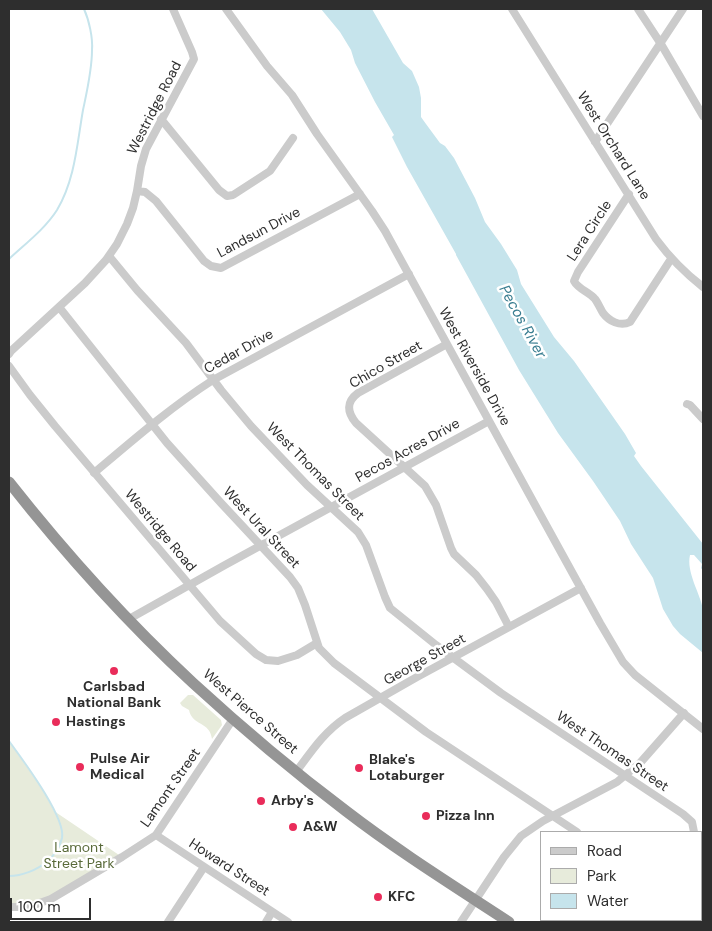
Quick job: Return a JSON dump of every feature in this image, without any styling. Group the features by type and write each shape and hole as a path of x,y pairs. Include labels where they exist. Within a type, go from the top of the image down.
{"highway":[{"name":"West Pierce Street","path":"9,482 58,542 129,619 233,719 346,811 395,847 509,922"}],"street":[{"name":"Westridge Road","path":"9,354 85,283 109,256 127,224 133,208 143,157 194,59 173,9"},
{"name":"West Riverside Drive","path":"226,9 267,66 292,95 381,225 615,648 635,675 703,729"},
{"name":"West Orchard Lane","path":"512,9 656,239 681,270 703,287"},
{"path":"638,9 703,116"},
{"path":"595,142 683,9"},
{"path":"162,119 219,190 227,196 233,195 270,171 293,138"},
{"name":"Landsun Drive","path":"137,191 145,192 156,201 208,264 221,268 360,194"},
{"name":"Lera Circle","path":"629,194 578,272 574,281 576,285 595,299 609,319 619,325 626,324 630,322 671,259"},
{"name":"West Thomas Street","path":"109,256 137,290 186,343 233,405 293,471 354,527 361,536 371,558 390,608 436,646 521,706 688,818 692,822 694,831"},
{"name":"Cedar Drive","path":"94,473 181,401 213,380 409,274"},
{"name":"West Ural Street","path":"59,307 168,443 295,583 305,605 317,643 323,653 426,732 575,831"},
{"name":"Chico Street","path":"447,344 358,393 350,402 349,411 352,419 422,482 436,505 454,554 476,575 487,589 509,627"},
{"name":"Westridge Road","path":"9,366 55,426 220,621 256,654 266,660 275,662 288,659 317,643"},
{"path":"687,404 703,419"},
{"name":"Pecos Acres Drive","path":"129,619 489,421"},
{"name":"George Street","path":"296,772 323,736 334,726 380,698 581,588"},
{"path":"461,922 504,857 517,841 529,830 552,816 625,776 684,713"},
{"name":"Lamont Street","path":"9,907 24,907 51,899 156,835 233,719"},
{"name":"Howard Street","path":"156,835 288,922"},
{"path":"168,922 204,867"},
{"path":"266,922 272,912"}],"green space":[{"path":"188,695 193,695 221,720 222,725 212,739 208,729 194,719 189,710 180,703"},
{"name":"Lamont Street Park","path":"9,741 45,793 54,811 122,857 51,899 9,907"}],"water":[{"name":"Pecos River","path":"321,9 372,9 403,63 412,71 419,87 421,117 440,143 445,146 454,158 485,222 517,270 521,284 554,337 574,361 625,434 636,453 634,456 641,466 703,544 703,571 701,568 702,564 694,555 690,555 689,562 703,609 703,653 673,626 663,609 653,578 631,544 620,521 558,433 519,370 407,167 392,137 394,135 355,63 351,50 340,32"}],"waterway":[{"path":"9,259 47,224 57,210 72,174 92,58 91,35 84,9"},
{"path":"9,741 42,788 57,817 62,838 55,853 44,864 24,874 9,876"}],"place":[{"name":"Carlsbad National Bank","path":"114,671"},
{"name":"Hastings","path":"56,722"},
{"name":"Pulse Air Medical","path":"80,767"},
{"name":"Blake's Lotaburger","path":"359,768"},
{"name":"Arby's","path":"261,801"},
{"name":"Pizza Inn","path":"426,816"},
{"name":"A&W","path":"293,827"},
{"name":"KFC","path":"378,897"}]}
